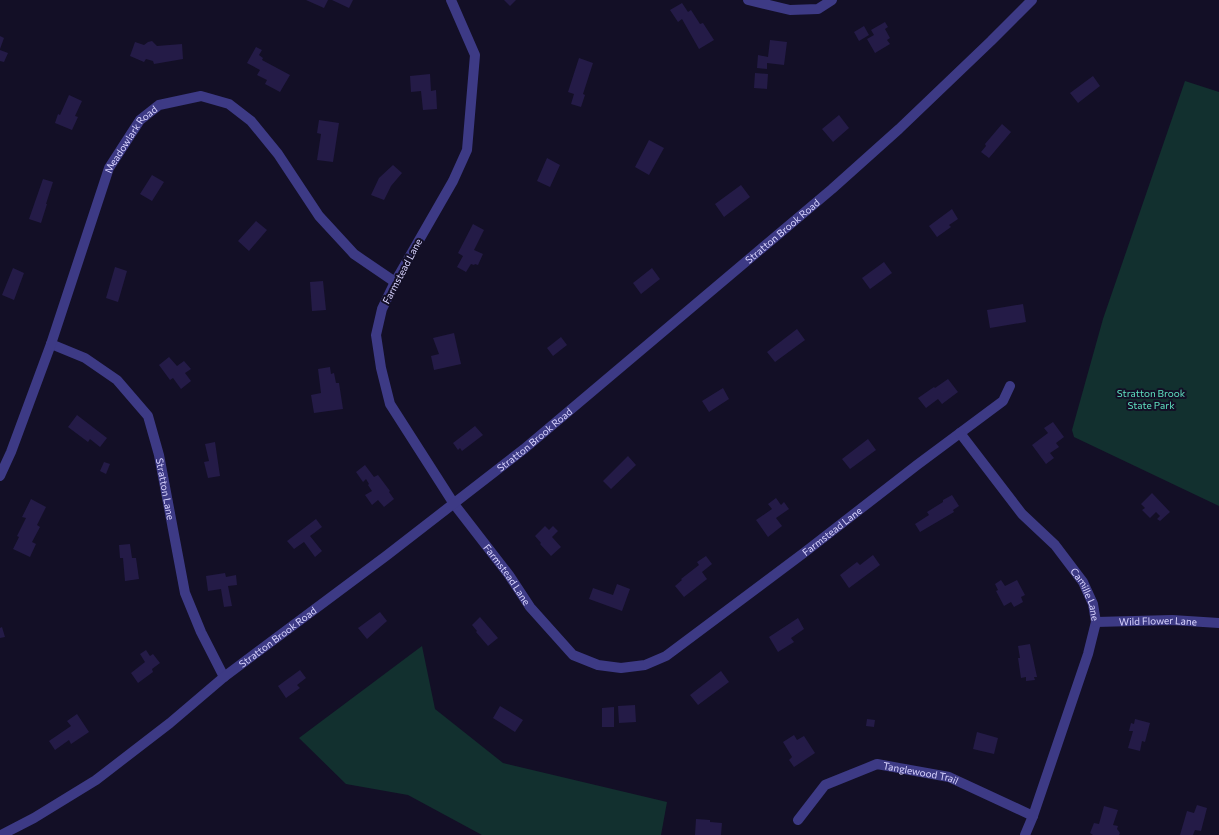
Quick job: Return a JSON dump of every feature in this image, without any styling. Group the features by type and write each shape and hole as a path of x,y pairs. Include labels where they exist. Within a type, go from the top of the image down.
{"street":[{"name":"Farmstead Lane","path":"450,0 475,54 466,150 453,181 395,282 382,309 376,335 381,368 390,404 454,504 509,575 530,607 573,655 598,665 621,668 645,665 666,656 1003,401 1010,386"},
{"path":"748,0 790,10 818,9 832,0"},
{"name":"Stratton Brook Road","path":"1,835 34,818 96,780 170,723 224,677 386,556 524,449 832,189 899,129 1032,0"},
{"name":"Meadowlark Road","path":"0,476 11,452 51,344 109,168 140,120 160,105 201,96 229,104 251,121 278,154 319,216 354,254 395,282"},
{"name":"Stratton Lane","path":"51,344 85,358 117,380 148,416 159,455 185,592 201,632 224,677"},
{"name":"Camille Lane","path":"960,433 1022,514 1055,545 1078,574 1087,589 1093,604 1096,622 1088,654 1033,816 1025,835"},
{"name":"Wild Flower Lane","path":"1096,622 1172,620 1219,623"},
{"name":"Tanglewood Trail","path":"798,820 825,785 877,764 949,777 1033,816"}],"green space":[{"name":"Stratton Brook State Park","path":"1185,81 1219,92 1219,506 1074,437 1072,430 1103,319"},
{"path":"422,646 435,709 503,763 667,802 661,835 482,835 408,795 346,784 299,738"}],"building":[{"path":"306,0 328,0 324,8"},
{"path":"332,0 353,0 349,8"},
{"path":"504,0 516,0 510,6"},
{"path":"682,3 688,12 691,10 700,24 703,23 714,40 699,49 682,19 678,22 670,10"},
{"path":"885,22 888,27 885,29 890,38 887,40 890,44 875,53 867,39 874,35 871,30"},
{"path":"864,26 869,35 859,41 854,32"},
{"path":"0,36 4,38 0,49"},
{"path":"770,40 787,42 784,65 767,63 767,69 757,68 758,55 768,57"},
{"path":"152,41 157,46 182,44 183,59 154,64 153,61 146,59 144,62 130,56 135,42 144,45"},
{"path":"256,47 262,50 259,55 263,58 262,60 290,75 280,92 265,84 267,80 257,75 260,70 247,63"},
{"path":"0,50 8,53 4,62 0,61"},
{"path":"579,58 593,63 583,94 585,95 581,107 571,104 574,94 568,92"},
{"path":"755,73 768,74 767,89 754,88"},
{"path":"430,74 431,91 436,90 437,109 423,110 421,91 411,92 410,76"},
{"path":"1093,76 1100,86 1078,103 1070,93"},
{"path":"69,95 82,101 75,116 78,117 72,130 55,123 58,114 60,115"},
{"path":"839,115 849,128 833,142 822,129"},
{"path":"319,120 339,123 333,162 317,160 321,134 317,133"},
{"path":"1002,124 1011,132 989,158 981,152 986,146 985,144"},
{"path":"649,140 664,148 649,175 635,167"},
{"path":"547,158 560,165 550,187 537,181"},
{"path":"393,165 402,173 391,186 384,200 371,195 379,178"},
{"path":"152,175 164,182 152,201 140,194"},
{"path":"43,179 53,182 41,223 29,219"},
{"path":"741,185 750,197 724,217 715,204"},
{"path":"952,209 958,219 949,225 951,227 937,237 929,226"},
{"path":"256,221 267,230 249,251 238,241"},
{"path":"473,224 484,230 474,250 483,254 478,265 471,264 466,272 457,267 463,256 458,253"},
{"path":"884,262 892,273 870,289 862,278"},
{"path":"115,267 127,271 118,302 106,298"},
{"path":"13,268 24,273 14,300 2,295"},
{"path":"652,268 660,279 641,294 633,283"},
{"path":"323,281 326,310 312,311 310,282"},
{"path":"1023,304 1026,322 990,328 987,310"},
{"path":"797,329 805,340 775,362 767,352"},
{"path":"454,333 461,364 434,370 431,356 439,354 433,338"},
{"path":"561,337 567,345 553,356 547,348"},
{"path":"169,357 177,366 184,361 191,369 185,373 191,381 181,389 173,378 170,380 159,365"},
{"path":"330,367 331,374 334,373 336,383 339,383 343,409 314,413 311,395 321,393 318,369"},
{"path":"948,379 958,392 942,404 938,399 926,408 918,398"},
{"path":"723,388 729,399 709,412 702,401"},
{"path":"77,415 107,438 100,447 90,439 88,442 68,427"},
{"path":"1053,422 1064,437 1056,443 1059,447 1050,453 1054,458 1046,464 1032,445 1048,433 1044,428"},
{"path":"475,426 483,435 462,451 460,448 458,450 453,443"},
{"path":"868,439 876,450 850,469 842,459"},
{"path":"215,442 220,476 208,478 204,462 209,461 205,444"},
{"path":"628,456 636,465 611,489 603,481"},
{"path":"104,462 110,464 106,474 100,471"},
{"path":"365,465 374,477 378,475 394,499 384,507 378,500 372,505 365,495 372,491 366,479 363,482 356,472"},
{"path":"1152,493 1170,512 1160,521 1157,519 1160,516 1156,512 1150,518 1142,510 1145,508 1141,504"},
{"path":"952,495 959,506 953,510 954,512 920,532 915,524 929,515 927,512"},
{"path":"776,498 781,505 784,502 789,509 776,518 782,526 768,537 756,520 772,509 768,504"},
{"path":"31,499 46,507 37,525 40,527 32,542 36,544 30,557 13,549 19,537 17,536 26,518 22,517"},
{"path":"316,519 322,527 310,536 322,551 315,557 304,542 294,549 287,541"},
{"path":"545,526 549,530 553,526 558,531 552,537 561,547 551,556 535,536"},
{"path":"130,544 132,558 136,558 139,579 125,581 123,558 120,558 119,545"},
{"path":"873,555 880,565 849,588 840,575 857,562 860,565"},
{"path":"706,556 712,564 702,572 707,579 684,597 675,586 682,580 681,579 699,565 697,562"},
{"path":"225,573 226,577 236,575 237,585 228,586 232,606 224,607 221,589 208,591 206,576"},
{"path":"1001,580 1005,586 1017,580 1025,595 1021,597 1023,602 1014,607 1011,602 1004,606 996,591 998,590 995,584"},
{"path":"617,584 630,589 622,611 589,599 593,588 613,595"},
{"path":"380,612 387,621 367,639 358,628"},
{"path":"480,617 498,638 488,646 472,625"},
{"path":"798,618 804,629 791,638 794,642 778,652 769,637"},
{"path":"2,627 5,637 0,638 0,628"},
{"path":"1030,644 1037,677 1034,677 1035,680 1026,681 1026,677 1021,678 1018,646"},
{"path":"146,650 150,656 153,654 160,663 152,669 153,672 138,683 131,673 145,662 140,654"},
{"path":"300,670 306,678 297,685 300,688 286,698 278,686"},
{"path":"721,671 729,682 698,705 690,695"},
{"path":"635,705 636,722 619,723 618,706"},
{"path":"500,706 523,720 515,732 493,718"},
{"path":"614,707 614,727 602,727 602,708"},
{"path":"77,714 89,732 71,744 69,740 55,750 49,741 71,726 67,721"},
{"path":"867,719 875,720 874,727 866,726"},
{"path":"1135,719 1150,723 1145,742 1142,741 1140,751 1128,748 1133,731 1129,731 1131,723 1134,724"},
{"path":"977,732 998,738 994,754 973,749"},
{"path":"794,735 797,740 804,736 815,753 794,767 789,760 792,757 783,742"},
{"path":"1197,805 1207,808 1201,831 1195,830 1193,835 1180,835 1187,811 1194,813"},
{"path":"1104,806 1118,810 1113,825 1118,826 1117,829 1120,833 1119,835 1093,835 1090,833 1094,823 1099,824"},
{"path":"696,819 722,823 721,835 695,835"}]}
